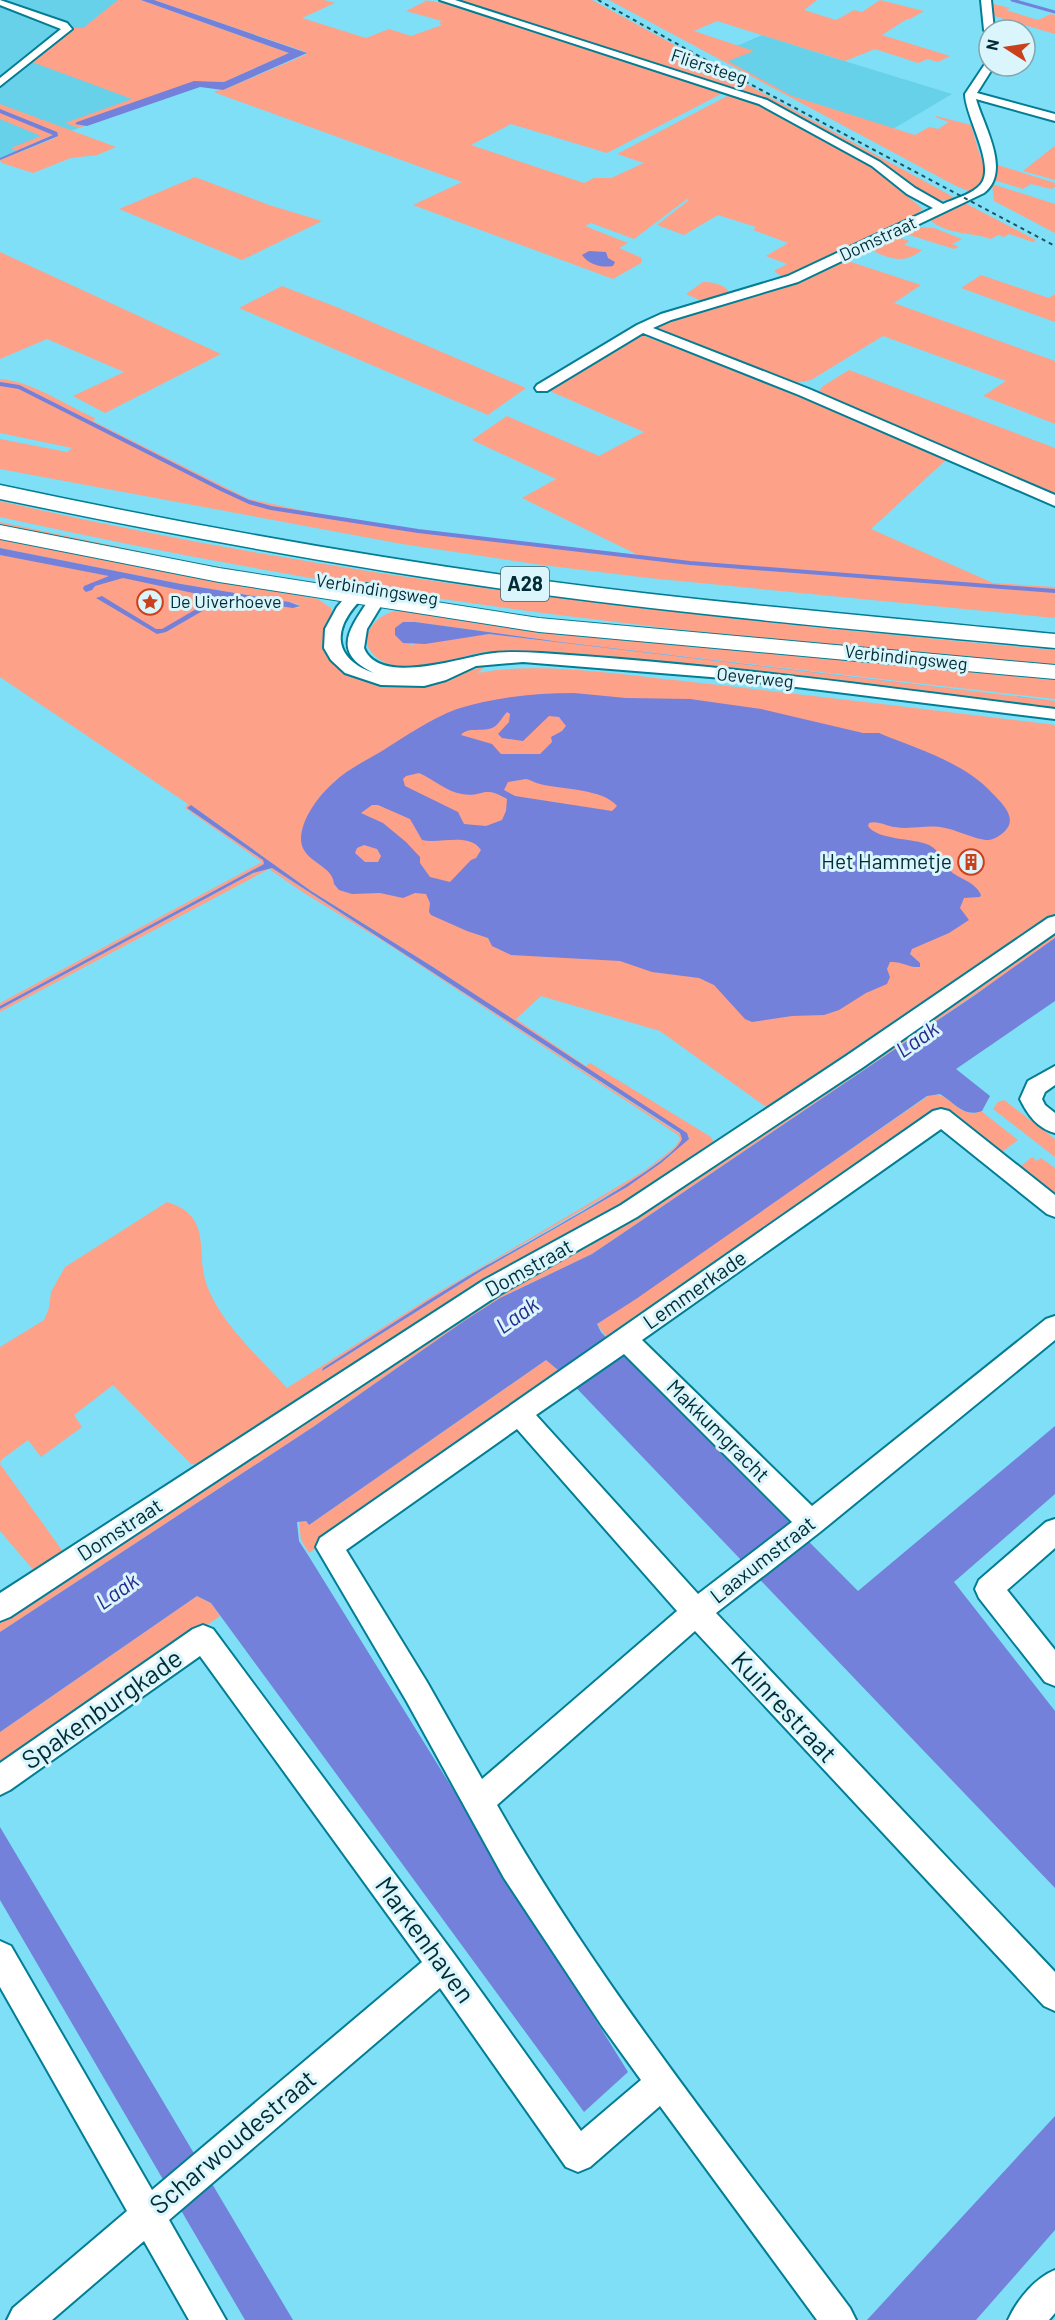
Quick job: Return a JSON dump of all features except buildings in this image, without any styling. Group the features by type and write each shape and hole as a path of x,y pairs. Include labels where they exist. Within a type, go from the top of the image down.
{"highway":[{"name":"A28","path":"0,477 88,496 318,539 450,560 801,603 1055,626"},
{"name":"A28","path":"0,492 296,549 440,573 617,597 786,616 1055,641"}],"main road":[{"name":"Verbindingsweg","path":"0,519 364,596"},
{"name":"Verbindingsweg","path":"0,532 219,575 364,596 756,644 1055,672"}],"street":[{"name":"Fliersteeg","path":"445,0 763,102 876,164 911,191 944,208"},
{"path":"986,0 989,18"},
{"path":"0,2 67,28 64,33 0,83"},
{"path":"984,78 970,94 1055,118"},
{"name":"Domstraat","path":"542,388 642,327 666,317 793,279 978,192 986,186 990,178 989,161 971,106 970,94"},
{"path":"642,327 804,392 1055,501"},
{"name":"Oeverweg","path":"364,596 331,634 333,652 344,664 372,678 398,682 426,680 441,676 455,668"},
{"name":"Oeverweg","path":"364,596 355,640 357,651 365,660 380,668 395,671 422,672 455,668 496,657 577,660 774,680 1055,714"},
{"name":"Domstraat","path":"0,1608 492,1287 629,1211 854,1062 1055,922"},
{"path":"1055,1074 1036,1088 1031,1099 1037,1111 1055,1125"},
{"name":"Lemmerkade","path":"478,1802 417,1692 329,1547 941,1117 1055,1208"},
{"name":"Laaxumstraat","path":"478,1802 696,1612 748,1573 1055,1326"},
{"name":"Makkumgracht","path":"626,1339 805,1527"},
{"name":"Kuinrestraat","path":"519,1414 696,1612 1055,1995"},
{"path":"1055,1531 989,1589 1055,1672"},
{"name":"Spakenburgkade","path":"0,1780 203,1638"},
{"name":"Markenhaven","path":"203,1638 443,1965 578,2155 663,2083"},
{"path":"478,1802 522,1876 614,2015 838,2320"},
{"path":"0,1957 158,2205 208,2320"},
{"name":"Scharwoudestraat","path":"24,2320 443,1965"},
{"path":"1026,2320 1055,2286"}],"shaded area":[{"path":"0,0 147,0 193,83 0,159"},
{"path":"118,0 141,0 289,53 224,82 207,81 76,124 84,126 79,128 65,123 132,99 32,62 74,28 83,28"},
{"path":"154,0 324,0 335,3 302,18 366,38 389,29 411,36 442,25 439,23 442,21 406,11 426,1 423,0 450,4 725,92 607,153 511,124 471,145 584,183 594,178 611,178 644,163 617,154 731,94 759,105 873,168 923,209 909,220 784,278 774,271 787,264 766,256 788,243 753,230 756,227 718,215 684,235 657,225 689,200 687,199 634,239 591,223 585,226 628,243 619,248 642,258 641,263 613,279 413,205 462,182 216,93 214,91 223,90 305,55 306,52"},
{"path":"451,0 592,0 957,199 937,201 908,186 888,168 753,95"},
{"path":"609,0 817,0 804,10 836,20 854,10 862,12 880,0 924,11 882,35 950,56 938,62 928,59 918,63 875,49 845,61 717,21 694,31 754,51 728,61 792,96 915,135 929,127 938,129 949,122 936,116 971,125 980,156 984,157 986,166 984,181 971,192 956,186"},
{"path":"990,3 1010,8 1006,10 1032,18 1001,18 991,15"},
{"path":"1051,14 1055,15 1055,34 1037,29 1037,20"},
{"path":"762,35 952,94 893,129 788,95 726,61 737,46"},
{"path":"0,104 116,147 97,155 71,158 33,173 2,163 0,160 55,138 59,133 0,109"},
{"path":"0,113 53,135 16,151 11,148 41,136 0,119"},
{"path":"1055,146 1055,180 1023,171 1052,148"},
{"path":"998,165 1055,183 1055,187 1051,189 1031,184 1023,189 994,180 994,166"},
{"path":"195,177 269,205 322,221 242,260 119,209"},
{"path":"992,184 1055,204 1055,233 994,201"},
{"path":"963,202 1036,240 1033,242 1009,234 1004,237 998,235 991,239 945,229 931,221 931,217"},
{"path":"912,227 934,228 962,239 952,244 959,247 954,249 906,234 901,238 909,241 904,245 922,250 909,258 902,259 882,255 868,248"},
{"path":"0,252 221,354 105,413 73,396 124,372 47,339 0,359"},
{"path":"842,259 921,285 894,303 1055,361 1055,424 983,396 1006,381 883,336 811,380 796,383 652,330 655,326"},
{"path":"981,275 1049,298 1055,294 1055,322 961,288"},
{"path":"703,282 726,288 730,294 704,302 686,294"},
{"path":"282,286 526,388 488,415 239,308"},
{"path":"639,334 801,395 947,459 871,529 993,583 1055,587 1055,618 649,578 542,565 402,544 0,469 0,439 67,452 72,448 0,433 0,379 13,381 49,395 95,418 93,421 249,499 333,517 425,531 638,555 522,498 556,479 472,440 507,416 599,456 644,432 545,389"},
{"path":"849,370 1055,448 1055,495 818,392 823,386"},
{"path":"0,501 261,554 525,594 922,638 1055,650 1055,668 621,623 489,606 349,584 209,560 0,517"},
{"path":"0,522 191,562 320,584 317,589 0,529"},
{"path":"0,534 203,578 318,599 331,608 332,617 328,626 355,676 462,673 485,666 478,673 526,668 580,670 1055,725 1055,922 769,1109 660,1031 541,996 516,1019 586,1066 590,1063 711,1137 714,1149 200,1465 191,1464 113,1385 74,1415 82,1427 41,1457 28,1440 1,1460 0,1464 0,1347 44,1320 49,1308 51,1292 65,1267 167,1202 182,1208 197,1226 207,1286 222,1314 242,1340 287,1388 437,1293 644,1171 675,1147 680,1139 678,1135 386,943 269,869 0,1012 0,1009 253,873 272,868 682,1135 682,1142 678,1147 634,1180 464,1278 323,1368 322,1371 481,1271 627,1187 672,1154 689,1136 433,967 311,891 191,805 187,808 263,860 264,864 0,1006 0,1003 262,862 185,808 188,804 0,677 0,551 224,599 299,608 298,604 289,602 181,584 0,548"},
{"path":"402,609 1055,677 1055,699 560,642 415,622 410,645 489,634 1055,701 1055,709 777,676 521,651 479,653 436,664 403,667 389,664 376,657 367,645 372,625 388,613"},
{"path":"1055,930 1055,938 1017,966 592,1254 500,1298 313,1427 0,1632 0,1618"},
{"path":"931,1094 945,1098 967,1112 981,1111 1018,1140 1002,1152 945,1108 610,1342 597,1324"},
{"path":"1004,1100 1055,1139 1055,1157 993,1109 998,1102"},
{"path":"1032,1157 1037,1161 1041,1158 1055,1168 1055,1194 1021,1168"},
{"path":"546,1360 564,1375 309,1553 301,1540 299,1521 306,1521 309,1525"},
{"path":"0,1464 64,1553 36,1573 0,1531"},
{"path":"197,1596 211,1603 220,1616 0,1770 0,1732"}],"water":[{"path":"141,0 154,0 307,53 223,90 200,87 87,126 75,124 194,81 224,82 289,53"},
{"path":"0,109 57,132 58,136 0,160 0,158 53,135 0,113"},
{"path":"589,251 606,252 608,258 615,262 613,266 604,267 588,261 582,255"},
{"path":"0,548 181,584 289,602 300,606 293,608 225,598 166,632 157,634 96,598 102,596 156,629 162,629 210,601 212,597 123,578 95,586 86,592 83,589 84,586 109,576 0,555"},
{"path":"403,622 560,642 1055,701 489,634 425,644 403,643 395,635 395,628"},
{"path":"574,693 626,698 690,699 761,709 863,733 879,733 939,757 968,773 996,797 1009,816 1009,826 993,839 980,839 939,827 901,828 872,822 868,826 879,834 933,847 949,870 975,887 981,895 964,898 960,908 969,920 949,933 912,949 910,954 920,963 920,967 890,962 887,969 890,977 887,984 866,993 839,1010 824,1015 792,1016 752,1022 745,1019 714,985 699,978 652,972 620,961 511,955 492,946 488,938 431,915 430,903 426,894 415,893 403,898 380,893 352,894 339,890 328,872 311,858 302,846 304,823 321,795 332,784 343,774 428,723 457,709 500,699","holes":["507,712 510,714 509,722 498,734 502,738 523,741 549,716 559,717 566,726 551,737 552,742 540,754 501,754 492,744 461,735 468,731 490,729 498,724","419,773 451,791 462,794 493,792 507,799 506,811 502,820 486,826 464,824 458,812 405,786 403,779","526,779 540,784 581,790 602,796 617,806 612,811 515,796 504,790 508,782","372,805 378,805 410,819 422,840 469,841 481,850 476,858 471,860 450,882 430,877 420,863 420,857 383,823 361,813","364,845 377,849 381,856 378,862 365,862 355,853 357,848"]},
{"path":"191,805 311,891 433,967 687,1133 689,1139 661,1163 627,1187 481,1271 322,1371 323,1368 447,1289 619,1189 672,1152 682,1139 680,1133 272,868 253,873 0,1009 0,1006 264,864 263,860 187,808"},
{"name":"Laak","path":"1055,938 1055,1001 956,1069 990,1096 982,1111 970,1113 965,1111 940,1094 927,1096 597,1324 601,1332 619,1351 858,1591 1055,1426 1055,1494 954,1582 1055,1711 1055,1888 564,1375 546,1360 309,1525 306,1521 297,1522 299,1541 628,2072 584,2112 211,1603 197,1596 0,1732 0,1632 313,1427 500,1298 592,1254 975,995"},
{"path":"0,1827 293,2320 245,2320 0,1900"},
{"path":"1055,2116 1055,2230 976,2320 867,2320"}],"waterway":[{"path":"1012,0 1055,12"},
{"path":"0,384 19,387 221,489 249,502 271,508 418,531 690,563 1055,591"}],"railway":[{"path":"598,0 733,75 1055,246"}],"place":[{"name":"De Uiverhoeve","path":"150,602"},
{"name":"Het Hammetje","path":"971,862"}]}
